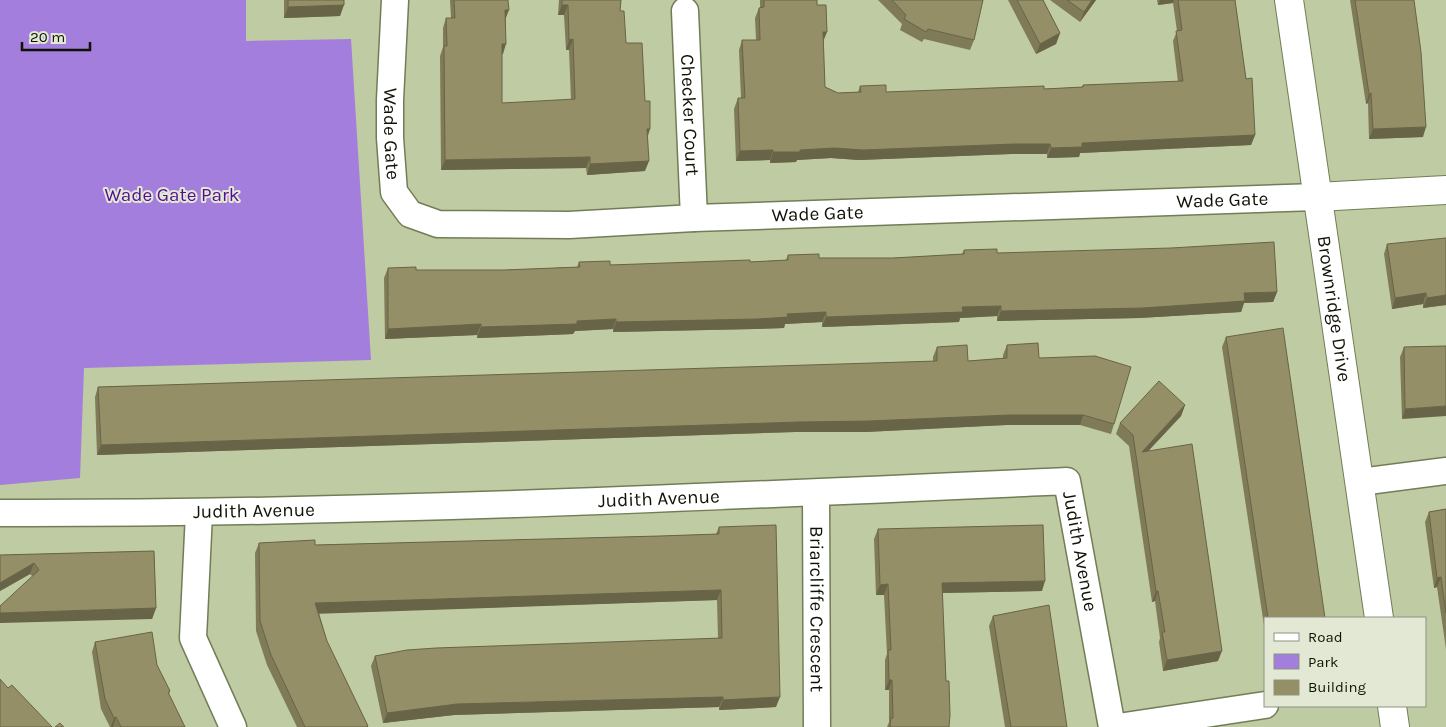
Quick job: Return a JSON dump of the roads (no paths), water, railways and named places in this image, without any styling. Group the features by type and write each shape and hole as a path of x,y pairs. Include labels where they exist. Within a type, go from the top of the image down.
{"street":[{"name":"Wade Gate","path":"395,0 392,36 390,138 394,192 410,214 438,224 569,225 694,218 1317,197 1446,190"},
{"name":"Brownridge Drive","path":"1289,0 1380,617"},
{"name":"Checker Court","path":"685,11 694,218"},
{"path":"1360,482 1446,470"},
{"name":"Judith Avenue","path":"0,513 199,513 816,492 1067,481 1112,727"},
{"name":"Briarcliffe Crescent","path":"816,492 817,727"},
{"path":"199,513 193,638 233,727"},
{"path":"1118,727 1264,705"},
{"path":"1392,707 1396,727"}],"park label":[{"name":"Wade Gate Park","path":"172,195"}]}
